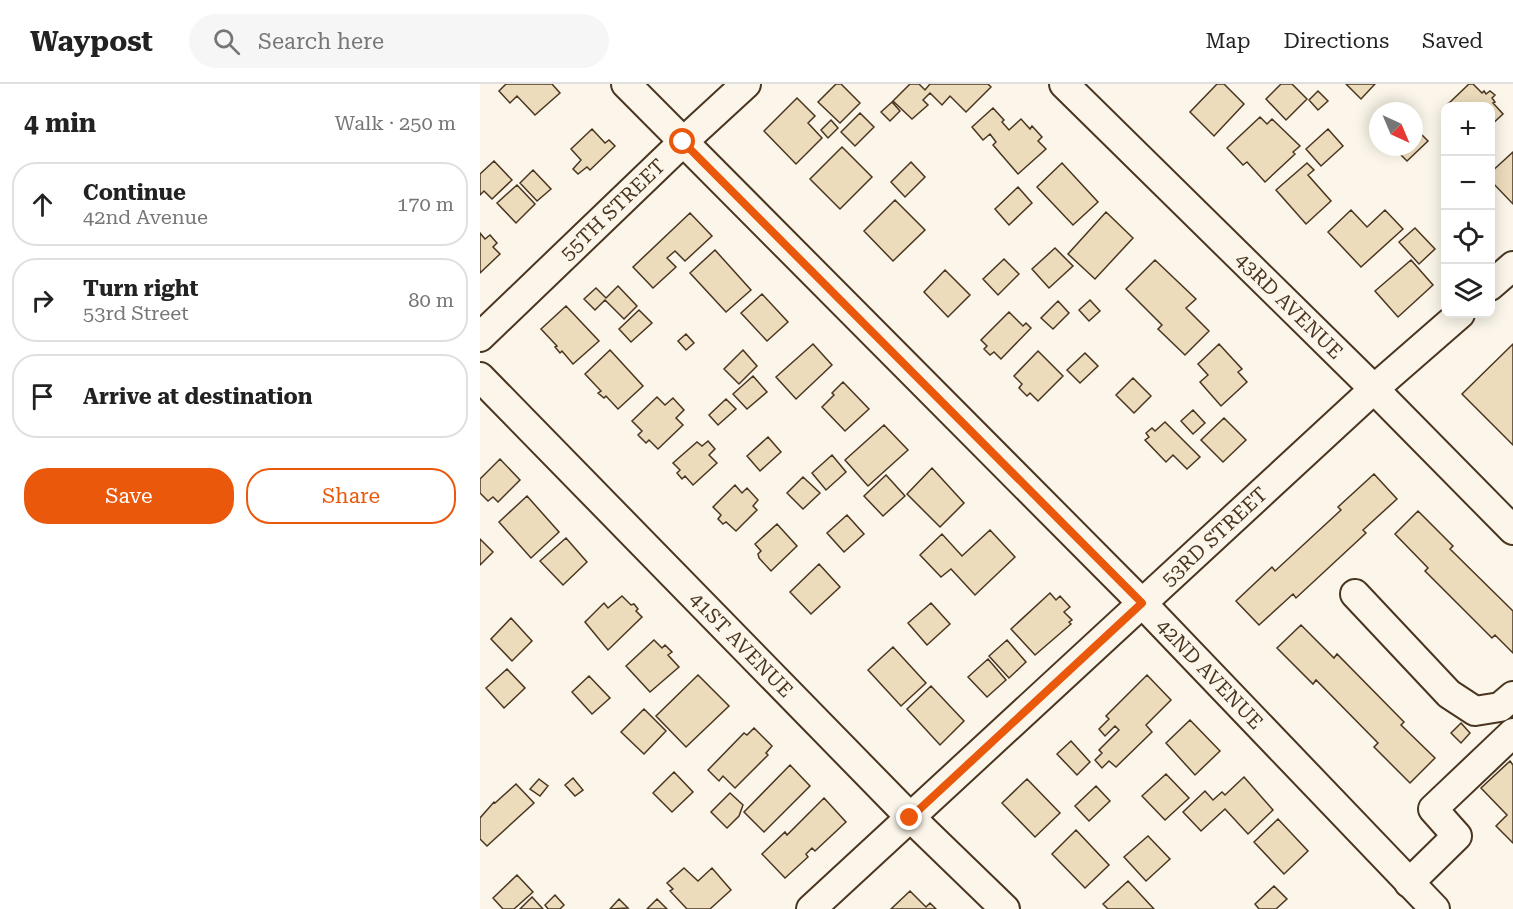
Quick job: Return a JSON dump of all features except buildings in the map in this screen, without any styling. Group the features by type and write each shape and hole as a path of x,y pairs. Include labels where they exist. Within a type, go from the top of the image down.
{"street":[{"name":"42ND AVENUE","path":"626,84 1142,603 1435,909"},
{"name":"55TH STREET","path":"480,337 683,142 747,84"},
{"name":"43RD AVENUE","path":"1064,84 1374,389 1513,530"},
{"path":"1495,282 1513,266"},
{"name":"53RD STREET","path":"811,909 1374,389 1455,318"},
{"name":"41ST AVENUE","path":"480,377 910,818 1005,909"},
{"path":"1355,594 1449,694 1475,711 1500,707 1513,696"},
{"path":"1409,883 1457,836 1433,809 1513,733"}],"route":[{"path":"683,142 1142,603 910,818"}]}
